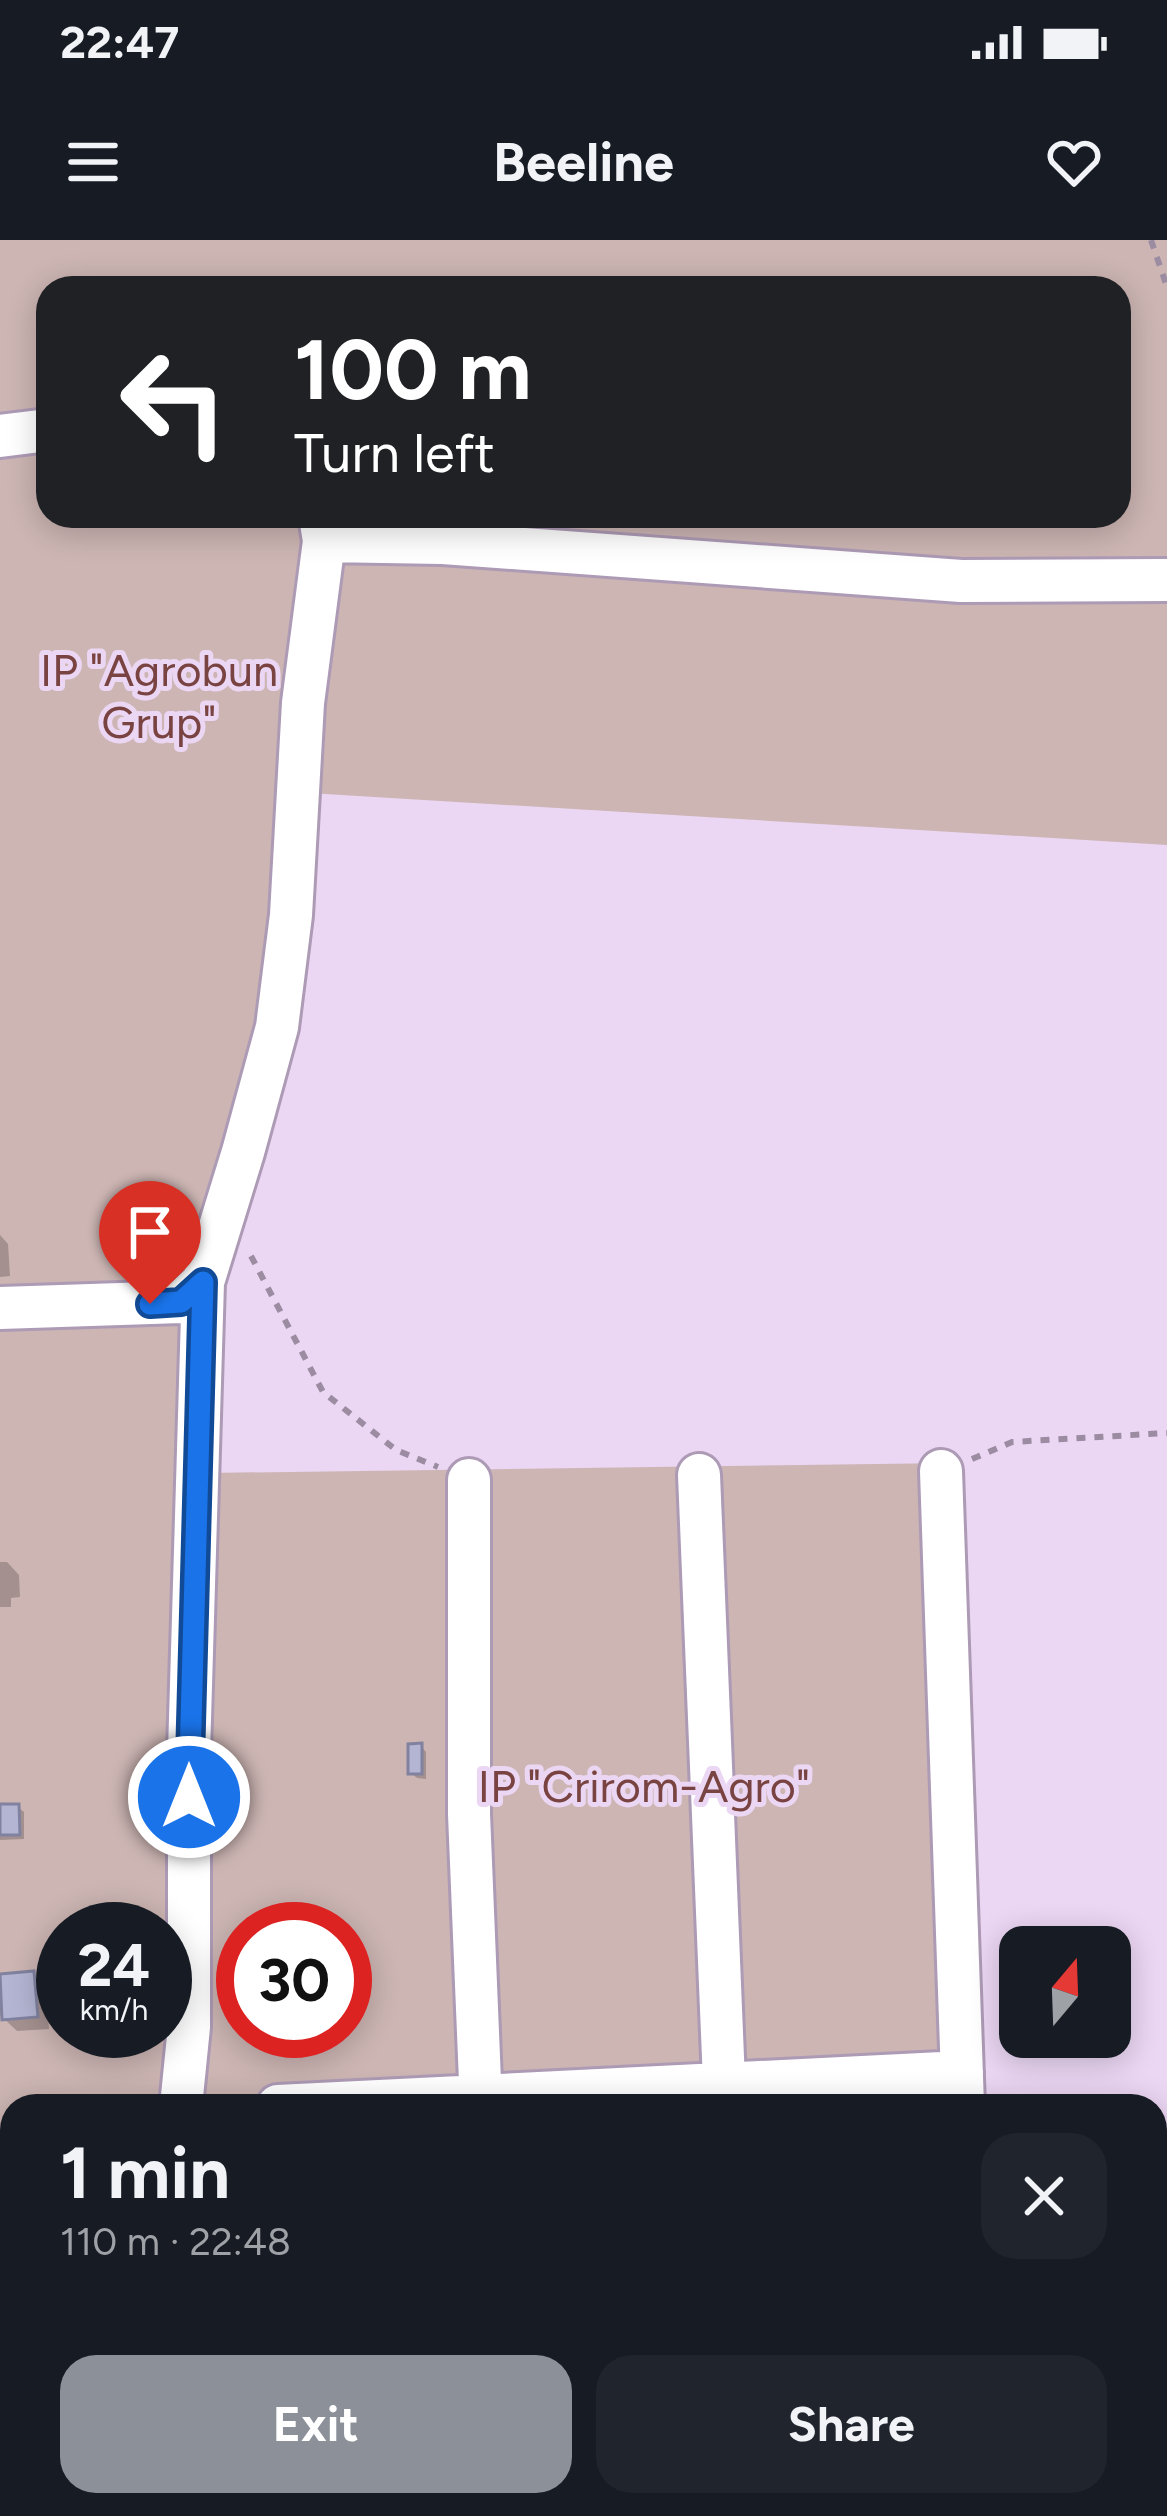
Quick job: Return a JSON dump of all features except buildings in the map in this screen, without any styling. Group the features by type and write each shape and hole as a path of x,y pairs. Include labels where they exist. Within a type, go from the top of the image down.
{"street":[{"path":"0,436 36,432"},
{"path":"182,2094 189,2026 189,1751 203,1282 277,1028 292,915 303,703 322,529 443,543 961,581 1167,580"},
{"path":"0,1308 181,1302 203,1282"},
{"path":"764,2094 962,2089 941,1472"},
{"path":"699,1475 724,2094"},
{"path":"469,1480 469,1814 480,2094"}],"path":[{"path":"1151,240 1167,287"},
{"path":"226,1210 323,1392 396,1450 469,1480"},
{"path":"941,1472 1012,1442 1167,1433"}],"green space":[{"path":"0,240 1167,240 1167,845 309,793 215,1290 209,1473 953,1463 973,2094 0,2094"}],"route":[{"path":"150,1304 181,1302 203,1282 189,1797"}],"park label":[{"name":"IP \"Agrobun Grup\"","path":"159,696"},
{"name":"IP \"Crirom-Agro\"","path":"644,1786"}]}
